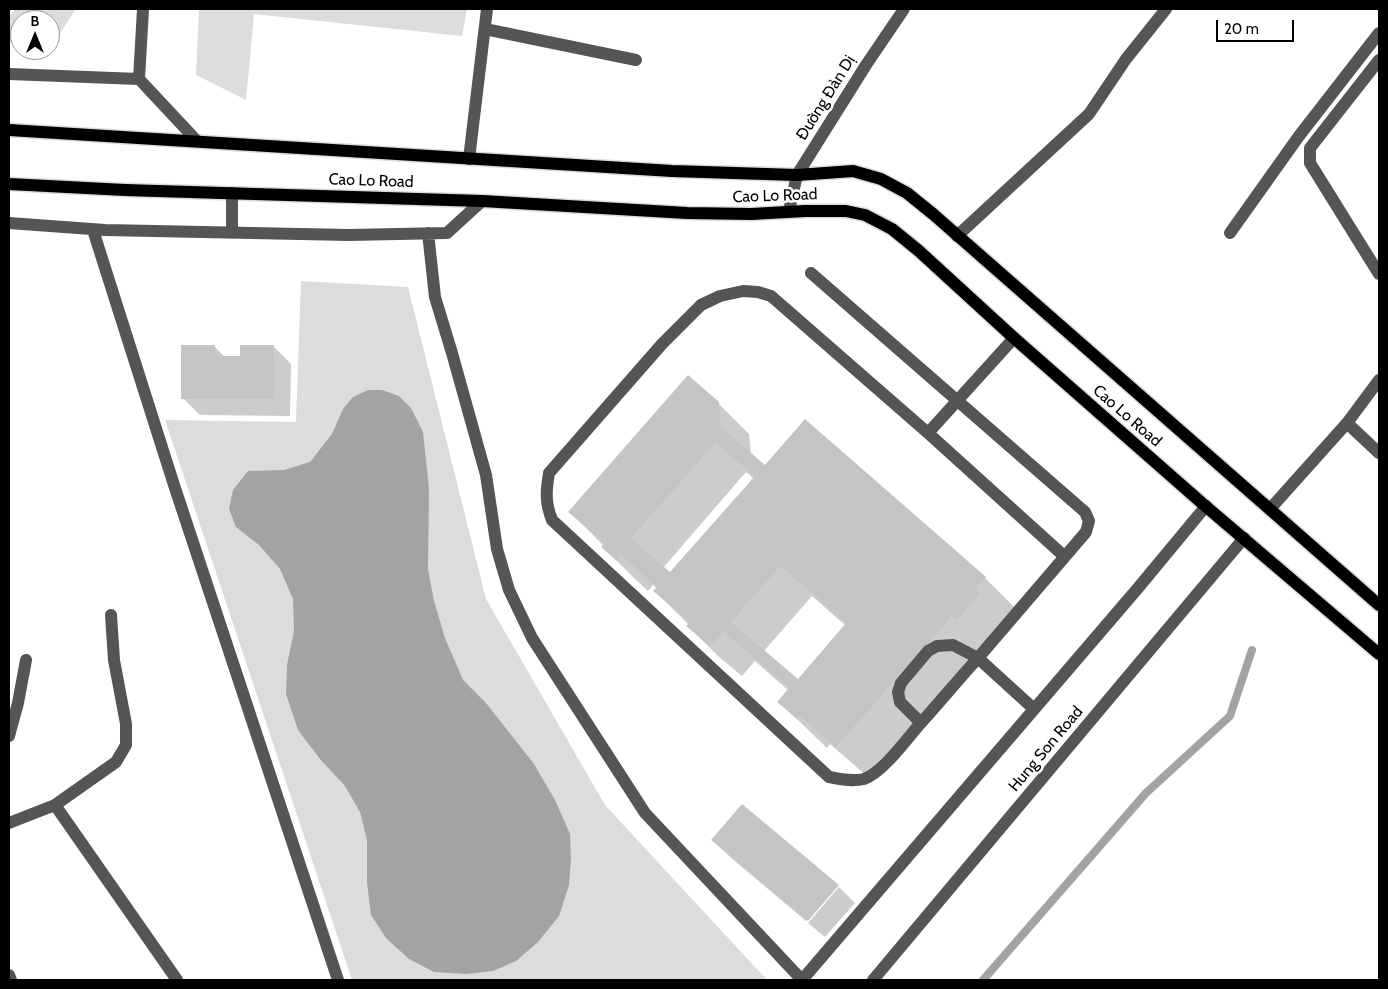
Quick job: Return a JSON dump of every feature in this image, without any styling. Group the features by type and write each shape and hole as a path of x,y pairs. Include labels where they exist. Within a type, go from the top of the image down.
{"main road":[{"name":"Cao Lo Road","path":"9,130 672,171 797,175 853,171 880,179 907,193 933,214 1379,605"},
{"name":"Cao Lo Road","path":"9,184 125,190 482,201 687,213 751,214 846,210 865,215 892,229 919,251 1014,338 1379,654"}],"street":[{"path":"139,79 143,9"},
{"path":"469,159 487,9"},
{"name":"Đường Đản Dị","path":"789,211 797,175 866,65 904,9"},
{"path":"957,236 1089,114 1126,58 1166,9"},
{"path":"485,29 636,60"},
{"path":"1230,233 1299,136 1379,33"},
{"path":"1379,60 1310,148 1310,163 1379,274"},
{"path":"9,74 139,79 197,141"},
{"path":"232,193 232,233"},
{"path":"9,223 93,230 349,235 448,233 482,201"},
{"path":"93,230 174,486 338,980"},
{"path":"428,233 435,298 486,475 497,549 509,590 532,638 645,813 802,980 1206,506"},
{"path":"811,274 1085,512 1089,521 1086,532 884,765 875,773 863,779 844,780 829,777 552,520 547,506 546,490 550,473 662,344 700,305 720,296 743,292 758,292 771,296 928,433 1064,556"},
{"path":"928,433 1014,338"},
{"path":"1270,509 1346,423 1379,380"},
{"path":"1346,423 1379,453"},
{"name":"Hung Son Road","path":"873,980 1244,538"},
{"path":"9,823 55,805 116,762 126,744 126,724 114,660 111,615"},
{"path":"921,723 900,702 898,692 901,683 928,651 937,646 953,645 978,658 1034,708"},
{"path":"9,736 18,703 26,660"},
{"path":"55,805 177,980"},
{"path":"9,975 12,980"}],"shaded area":[{"path":"76,9 60,33 60,10 14,10"},
{"path":"199,9 467,9 462,36 254,14 246,100 196,75"},
{"path":"10,15 10,42 9,42"},
{"path":"301,281 408,287 486,599 605,805 767,980 352,980 165,420 296,422"},
{"path":"368,390 382,390 399,396 411,408 423,432 429,489 428,569 434,601 445,638 463,680 486,703 534,764 555,800 570,834 569,885 559,916 538,942 516,961 493,971 467,974 434,972 409,959 386,938 371,915 367,882 367,840 360,812 345,786 320,759 298,730 286,694 287,665 294,631 293,599 280,569 259,545 236,527 229,509 233,490 248,471 284,470 310,462 332,434 343,409 353,397"}],"building":[{"path":"181,345 215,345 215,356 240,356 240,345 274,345 274,399 181,399"},
{"path":"688,375 719,402 721,427 765,465 805,419 986,577 975,589 980,594 957,620 952,616 836,747 799,715 796,718 777,702 789,688 723,631 710,646 686,626 690,622 653,591 657,587 621,555 617,561 601,547 605,543 568,512","holes":["715,443 755,476 670,572 631,538","780,566 846,623 798,679 731,622"]},
{"path":"742,804 839,885 808,921 711,840"}],"waterway":[{"path":"983,980 1146,793 1230,716 1252,650"}]}
